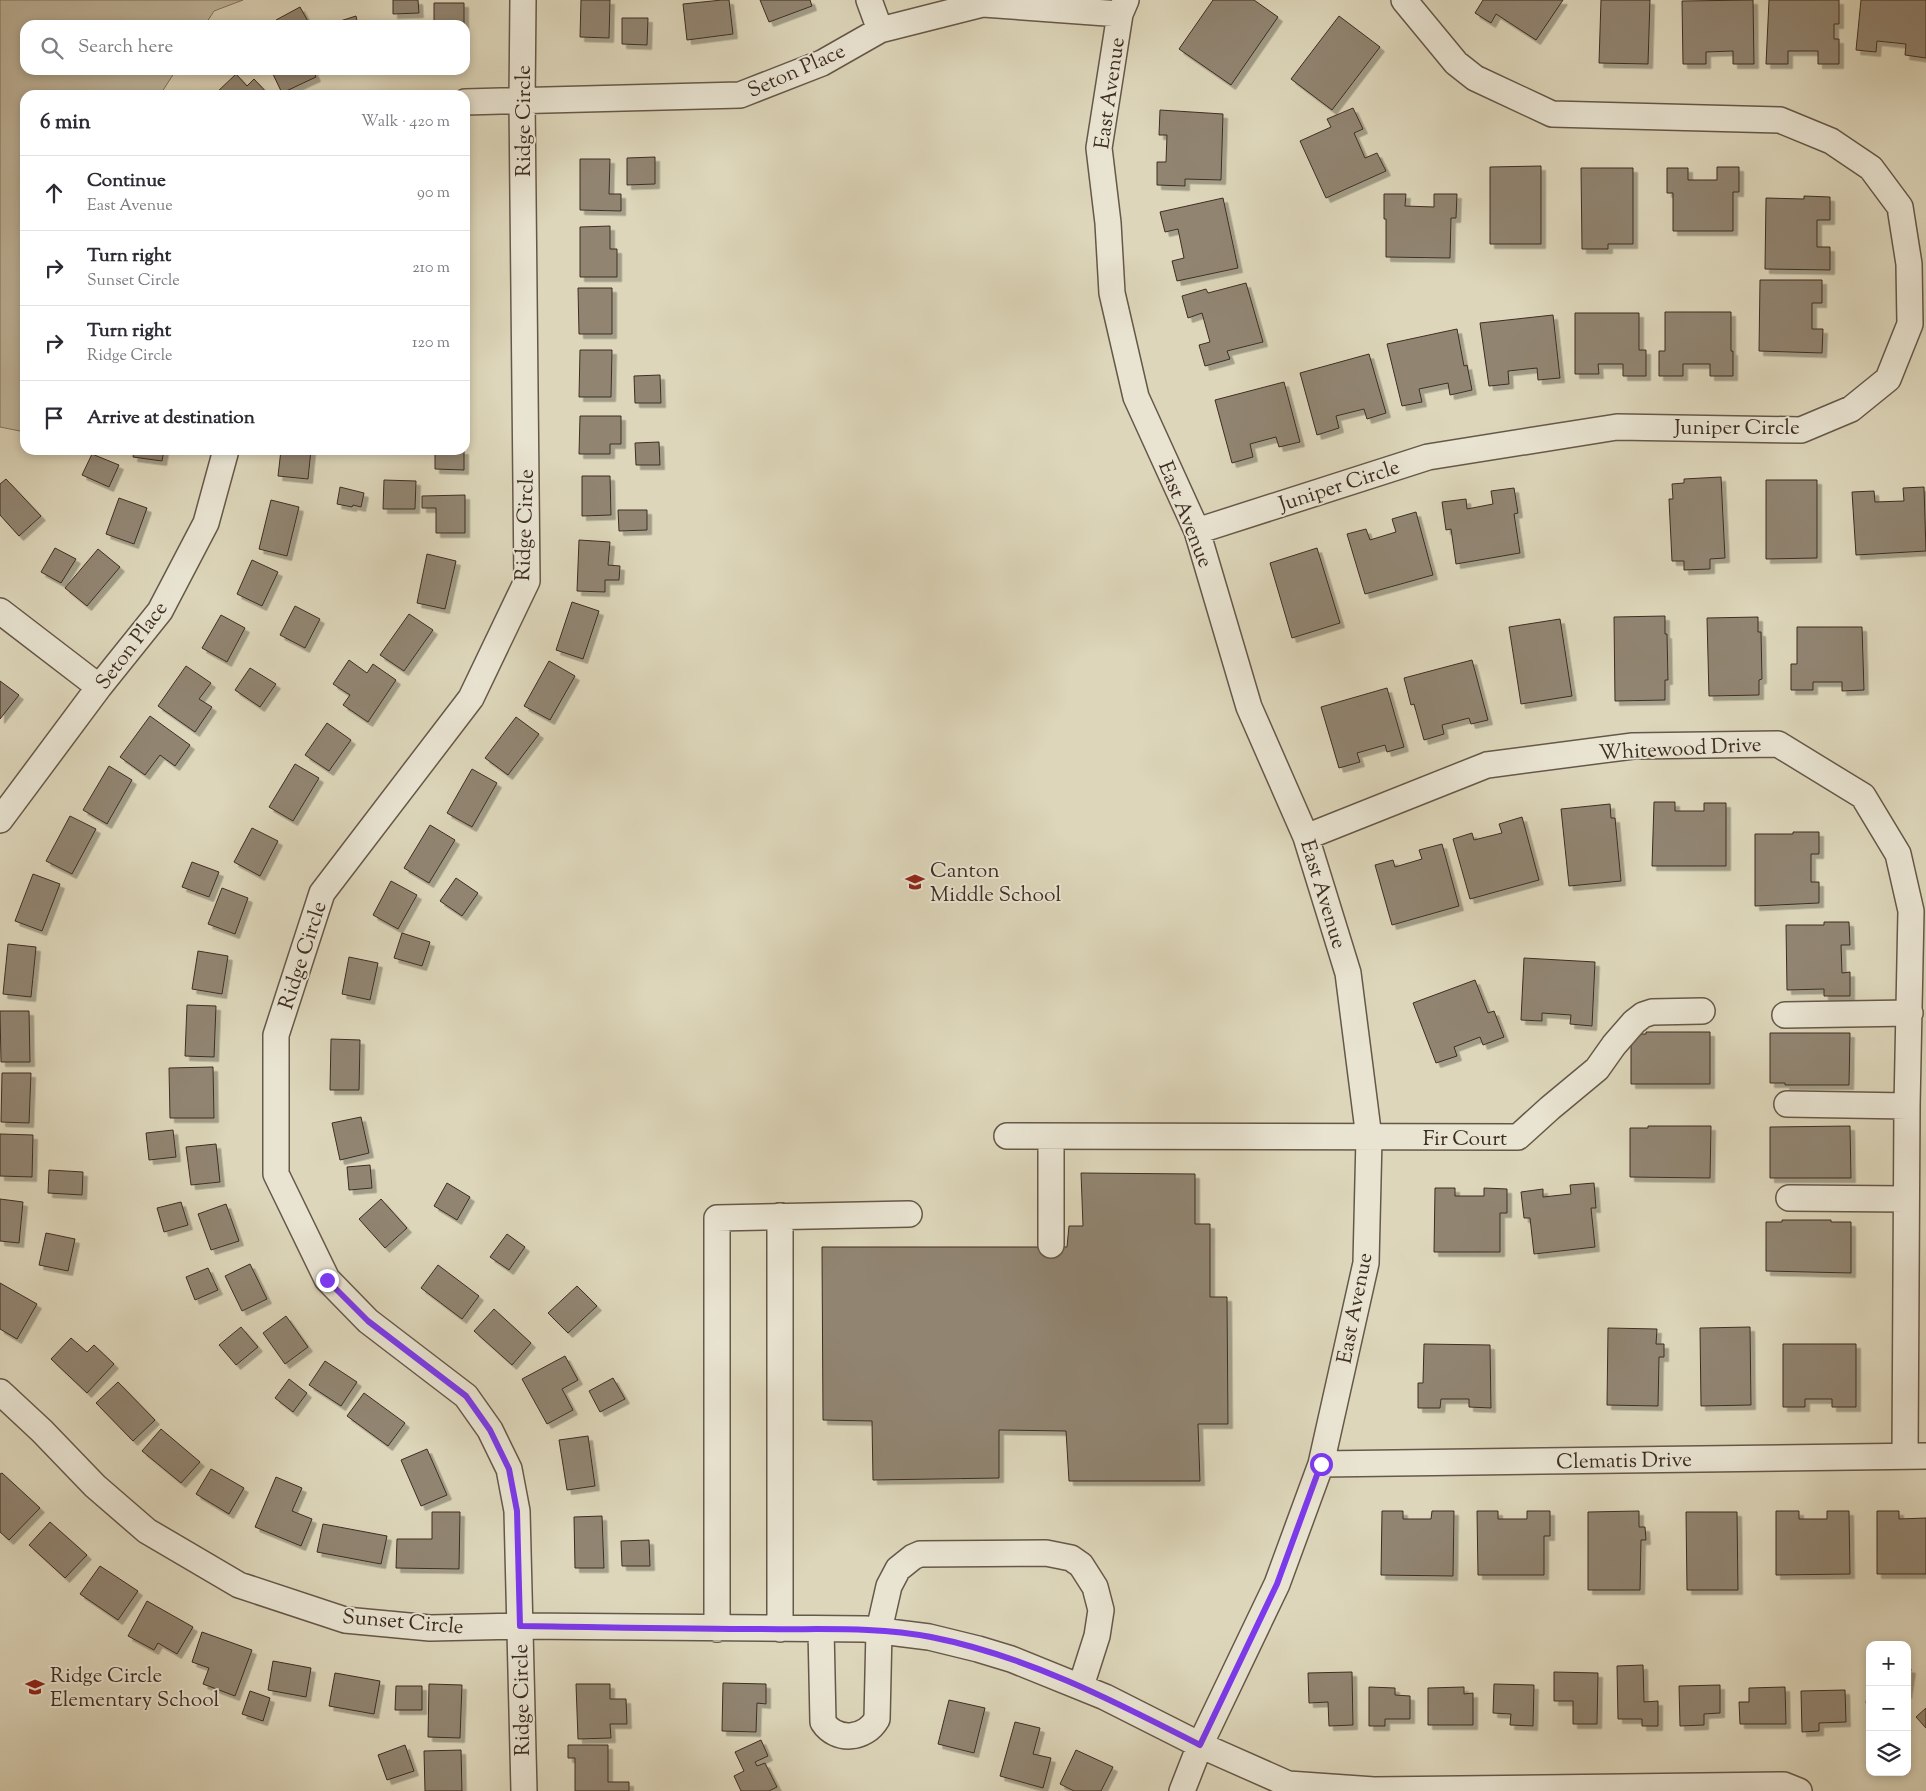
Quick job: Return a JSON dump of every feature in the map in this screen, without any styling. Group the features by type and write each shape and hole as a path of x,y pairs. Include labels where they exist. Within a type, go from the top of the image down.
{"street":[{"name":"Ridge Circle","path":"523,0 522,101 527,581 471,698 322,893 276,1035 276,1174 327,1280 368,1321 466,1396 490,1430 509,1469 517,1511 524,1791"},
{"path":"869,0 880,30"},
{"name":"Juniper Circle","path":"1197,531 1428,456 1617,427 1801,430 1851,409 1888,379 1910,324 1909,264 1900,207 1871,168 1831,141 1780,120 1552,114 1475,78 1456,63 1404,0"},
{"name":"Seton Place","path":"470,102 740,95 822,63 880,30 983,4 1123,7"},
{"name":"East Avenue","path":"1123,7 1099,148 1108,223 1112,293 1136,397 1197,531 1249,707 1306,836 1348,973 1369,1138 1366,1263 1321,1464 1277,1584 1200,1745 1182,1791"},
{"name":"Seton Place","path":"0,820 99,687 160,611 206,523 225,455"},
{"path":"0,612 99,687"},
{"name":"Whitewood Drive","path":"1306,836 1487,765 1633,746 1778,744 1863,796 1898,854 1911,911 1906,1199 1915,1456"},
{"name":"Fir Court","path":"1007,1136 1518,1138 1550,1108 1597,1069 1614,1044 1643,1015 1652,1012 1702,1011"},
{"path":"1785,1015 1910,1013"},
{"path":"1786,1104 1907,1106"},
{"path":"1051,1137 1051,1245"},
{"path":"1789,1198 1906,1199"},
{"path":"717,1629 717,1218 909,1214"},
{"path":"780,1216 780,1629"},
{"name":"Sunset Circle","path":"0,1392 42,1431 95,1486 147,1532 239,1585 345,1620 430,1628 520,1626 879,1630 929,1637 978,1649 1081,1686 1200,1745 1288,1784 1374,1790 1784,1785 1799,1791"},
{"name":"Clematis Drive","path":"1321,1464 1915,1456"},
{"path":"821,1629 823,1722 832,1732 849,1737 869,1730 877,1719 879,1630 893,1577 898,1569 913,1556 937,1552 1022,1552 1060,1555 1071,1558 1081,1565 1096,1586 1099,1597 1099,1623 1081,1686"}],"shaded area":[{"path":"0,0 243,0 214,11 208,20 20,20 20,75 173,75 163,90 20,90 20,431 0,427"}],"building":[{"path":"393,0 418,0 419,13 393,14"},
{"path":"581,0 610,0 609,38 580,37"},
{"path":"729,0 733,34 687,40 683,4"},
{"path":"760,0 810,0 812,6 769,22"},
{"path":"1213,0 1254,0 1278,17 1231,85 1179,49"},
{"path":"1483,0 1563,0 1536,40 1496,14 1491,23 1475,13"},
{"path":"1601,0 1650,0 1648,64 1599,63"},
{"path":"1753,0 1754,64 1733,64 1733,51 1706,52 1706,64 1683,64 1682,1"},
{"path":"1769,0 1839,0 1839,24 1834,24 1834,39 1839,39 1839,64 1818,64 1818,51 1788,51 1788,64 1766,64"},
{"path":"1861,0 1926,0 1926,58 1905,55 1906,44 1877,41 1876,52 1856,50"},
{"path":"434,3 464,3 464,20 434,20"},
{"path":"300,7 307,20 276,20"},
{"path":"356,16 357,20 343,20"},
{"path":"1339,16 1380,47 1332,110 1291,79"},
{"path":"622,18 648,18 647,45 622,44"},
{"path":"237,75 247,86 254,79 264,90 219,90"},
{"path":"273,75 315,75 316,77 288,90 281,90"},
{"path":"1353,108 1363,129 1354,133 1365,158 1377,153 1386,171 1326,198 1300,141 1331,127 1327,119"},
{"path":"1160,110 1223,114 1221,180 1185,179 1185,186 1157,185 1157,162 1166,162 1167,135 1159,135"},
{"path":"655,157 655,184 627,185 627,158"},
{"path":"580,159 610,159 609,194 621,194 621,211 580,210"},
{"path":"1541,166 1541,244 1490,244 1490,167"},
{"path":"1717,167 1739,167 1739,192 1733,192 1733,231 1673,231 1673,193 1667,193 1667,168 1688,168 1688,180 1717,180"},
{"path":"1581,168 1633,168 1633,244 1608,244 1608,249 1582,249"},
{"path":"1384,194 1406,194 1405,206 1434,207 1434,194 1457,194 1456,218 1451,218 1450,258 1386,257"},
{"path":"1804,196 1830,197 1830,220 1817,220 1817,247 1830,247 1830,270 1765,269 1766,198 1804,199"},
{"path":"1223,198 1238,268 1177,281 1172,261 1184,258 1178,229 1165,232 1160,212"},
{"path":"610,226 610,249 617,249 617,277 580,277 580,227"},
{"path":"1760,280 1822,280 1822,303 1812,303 1812,329 1823,329 1822,353 1759,351"},
{"path":"1246,283 1263,342 1227,351 1230,359 1205,366 1199,345 1210,342 1202,313 1188,318 1182,296 1206,289 1208,293"},
{"path":"578,288 612,288 612,334 579,334"},
{"path":"1665,312 1731,312 1733,376 1710,376 1710,364 1683,364 1683,376 1659,376 1659,351 1665,351"},
{"path":"1575,313 1639,313 1639,350 1646,350 1646,376 1623,376 1623,364 1598,364 1599,374 1575,374"},
{"path":"1553,315 1560,378 1538,380 1537,368 1508,371 1509,384 1489,386 1480,323"},
{"path":"1457,329 1464,366 1467,365 1472,390 1450,395 1448,383 1419,389 1422,402 1402,406 1387,344"},
{"path":"580,350 612,350 611,397 579,397"},
{"path":"1369,354 1386,413 1367,419 1364,409 1336,416 1339,428 1317,435 1300,373"},
{"path":"660,375 661,403 635,403 634,376"},
{"path":"1284,382 1300,442 1279,447 1276,437 1250,444 1253,457 1232,463 1215,400"},
{"path":"580,416 621,416 621,444 610,444 610,454 579,454"},
{"path":"659,442 660,465 636,465 635,443"},
{"path":"92,455 119,465 109,487 82,475"},
{"path":"133,455 163,455 162,461 133,457"},
{"path":"280,455 310,455 308,479 278,476"},
{"path":"435,455 464,455 464,470 435,469"},
{"path":"582,476 610,476 611,515 582,516"},
{"path":"1721,477 1725,558 1710,559 1710,569 1684,570 1684,561 1672,561 1669,499 1673,499 1672,484 1684,483 1684,479"},
{"path":"6,479 41,516 19,536 0,515 0,484"},
{"path":"384,480 416,481 415,509 383,509"},
{"path":"1766,480 1817,480 1817,558 1766,559"},
{"path":"340,487 364,493 361,507 337,504"},
{"path":"1924,487 1926,551 1856,555 1852,492 1874,491 1875,502 1904,501 1903,488"},
{"path":"1514,488 1518,513 1514,514 1520,553 1456,564 1451,529 1446,530 1442,502 1466,499 1467,509 1493,504 1491,491"},
{"path":"465,495 465,533 436,533 436,508 422,508 422,496"},
{"path":"119,498 147,508 134,544 106,534"},
{"path":"271,500 299,507 287,556 259,549"},
{"path":"618,510 647,510 647,530 619,531"},
{"path":"1416,512 1433,575 1365,594 1347,534 1366,529 1370,540 1396,532 1392,519"},
{"path":"579,540 610,542 608,565 620,566 619,580 605,580 605,592 577,591"},
{"path":"55,548 76,559 61,583 41,572"},
{"path":"1317,548 1340,623 1292,638 1270,563"},
{"path":"98,549 120,567 87,606 65,588"},
{"path":"427,554 456,561 445,609 417,603"},
{"path":"252,560 278,572 262,606 237,594"},
{"path":"572,602 599,611 583,659 556,650"},
{"path":"295,606 320,619 305,648 280,635"},
{"path":"409,614 433,630 404,671 380,655"},
{"path":"221,615 245,628 227,662 202,648"},
{"path":"1665,616 1668,680 1665,680 1665,700 1615,701 1614,617"},
{"path":"1758,617 1758,632 1761,632 1762,679 1759,680 1759,695 1709,696 1707,618"},
{"path":"1560,619 1572,696 1521,704 1509,627"},
{"path":"1797,627 1862,627 1864,690 1842,691 1842,682 1813,682 1813,690 1791,690 1791,664 1797,664"},
{"path":"349,660 367,673 373,664 396,680 368,722 343,705 350,695 333,684"},
{"path":"1472,660 1488,720 1471,724 1469,718 1442,725 1444,734 1424,740 1414,704 1411,705 1404,678"},
{"path":"549,661 575,676 550,720 524,706"},
{"path":"186,666 211,683 199,699 212,707 195,732 158,706"},
{"path":"250,668 276,684 260,707 235,690"},
{"path":"0,681 19,695 0,719"},
{"path":"1387,688 1404,747 1387,752 1385,745 1357,753 1360,762 1339,768 1321,707"},
{"path":"150,716 190,745 175,766 160,755 145,775 120,757"},
{"path":"516,717 539,734 508,775 485,758"},
{"path":"327,723 351,740 329,771 305,755"},
{"path":"295,764 319,778 293,821 269,807"},
{"path":"109,766 132,780 107,824 83,810"},
{"path":"472,769 497,783 472,827 447,813"},
{"path":"1654,802 1675,802 1675,811 1704,811 1704,803 1726,803 1726,866 1652,866"},
{"path":"1610,804 1611,818 1615,818 1621,881 1569,886 1561,809"},
{"path":"70,816 96,829 72,874 46,861"},
{"path":"1522,817 1539,880 1470,899 1453,839 1472,833 1474,840 1502,833 1499,824"},
{"path":"430,825 455,840 429,883 404,868"},
{"path":"252,828 278,841 260,876 234,862"},
{"path":"1793,832 1819,832 1819,854 1811,854 1811,882 1819,882 1819,903 1755,906 1755,834 1793,834"},
{"path":"1442,844 1459,906 1392,925 1375,865 1393,860 1395,867 1422,859 1419,850"},
{"path":"192,862 219,872 209,897 182,887"},
{"path":"33,874 60,884 42,931 15,921"},
{"path":"456,878 478,893 462,916 440,901"},
{"path":"391,881 417,895 398,929 373,915"},
{"path":"222,888 248,898 235,934 208,924"},
{"path":"1824,922 1849,922 1850,945 1841,945 1842,973 1850,972 1850,996 1824,996 1824,989 1787,990 1786,925 1824,925"},
{"path":"402,933 430,942 422,966 394,958"},
{"path":"8,944 36,947 31,997 3,994"},
{"path":"198,951 228,956 222,994 192,989"},
{"path":"349,957 378,963 370,1000 342,994"},
{"path":"1524,958 1595,962 1592,1026 1570,1024 1571,1015 1542,1013 1542,1021 1521,1020"},
{"path":"1475,980 1488,1013 1494,1011 1504,1037 1483,1045 1480,1037 1454,1047 1457,1056 1436,1063 1413,1003"},
{"path":"187,1005 216,1006 214,1057 185,1056"},
{"path":"0,1011 29,1011 30,1062 1,1062"},
{"path":"1646,1032 1710,1032 1710,1084 1631,1084 1631,1034 1646,1034"},
{"path":"1770,1033 1850,1033 1849,1085 1785,1085 1785,1083 1770,1083"},
{"path":"331,1039 360,1040 359,1090 330,1090"},
{"path":"213,1067 214,1118 170,1118 169,1068"},
{"path":"2,1073 31,1073 29,1123 1,1122"},
{"path":"361,1117 369,1153 340,1160 332,1123"},
{"path":"1648,1126 1711,1126 1710,1178 1630,1177 1630,1128 1648,1128"},
{"path":"1850,1126 1851,1178 1770,1178 1770,1127"},
{"path":"173,1130 176,1157 149,1160 146,1133"},
{"path":"0,1134 33,1135 32,1177 0,1176"},
{"path":"216,1144 220,1182 191,1185 186,1147"},
{"path":"370,1165 372,1188 349,1190 347,1167"},
{"path":"49,1170 83,1172 82,1195 48,1193"},
{"path":"1081,1173 1195,1174 1195,1224 1210,1224 1210,1297 1227,1297 1228,1424 1198,1424 1200,1481 1069,1481 1066,1431 999,1430 999,1478 873,1480 872,1421 823,1420 822,1247 1067,1247 1069,1226 1083,1226"},
{"path":"447,1183 470,1197 457,1220 434,1206"},
{"path":"1594,1183 1596,1208 1591,1208 1595,1247 1534,1254 1530,1218 1524,1218 1521,1192 1543,1189 1543,1197 1571,1194 1570,1185"},
{"path":"1435,1188 1455,1188 1455,1196 1484,1196 1484,1188 1507,1189 1507,1213 1500,1213 1500,1252 1434,1252"},
{"path":"0,1199 23,1202 19,1243 0,1241"},
{"path":"381,1199 407,1228 385,1248 359,1219"},
{"path":"181,1202 188,1225 164,1232 157,1208"},
{"path":"226,1204 239,1241 211,1250 198,1214"},
{"path":"1782,1220 1851,1222 1851,1273 1766,1271 1766,1222 1782,1222"},
{"path":"46,1233 75,1239 68,1271 39,1265"},
{"path":"507,1234 525,1247 509,1270 490,1257"},
{"path":"250,1264 267,1299 242,1311 225,1276"},
{"path":"438,1265 479,1296 462,1319 421,1288"},
{"path":"208,1268 218,1290 195,1300 186,1277"},
{"path":"0,1283 37,1304 17,1339 0,1329"},
{"path":"577,1286 597,1306 568,1333 548,1313"},
{"path":"494,1309 531,1343 512,1365 474,1331"},
{"path":"286,1316 308,1347 285,1364 263,1333"},
{"path":"241,1327 258,1347 236,1365 219,1345"},
{"path":"1750,1327 1751,1405 1701,1406 1700,1328"},
{"path":"1608,1328 1657,1329 1656,1344 1664,1344 1664,1357 1659,1357 1658,1406 1607,1405"},
{"path":"71,1338 87,1352 94,1345 114,1364 87,1393 51,1359"},
{"path":"1424,1344 1490,1345 1491,1408 1469,1407 1469,1399 1441,1399 1440,1408 1418,1408 1418,1383 1423,1383"},
{"path":"1783,1344 1856,1344 1856,1407 1832,1407 1832,1399 1805,1399 1805,1407 1783,1407"},
{"path":"565,1356 578,1380 562,1389 573,1410 547,1424 522,1379"},
{"path":"325,1361 357,1382 341,1406 309,1385"},
{"path":"613,1378 625,1399 600,1412 589,1391"},
{"path":"289,1379 307,1393 293,1412 275,1398"},
{"path":"118,1382 155,1420 133,1441 96,1403"},
{"path":"364,1393 405,1423 388,1446 347,1416"},
{"path":"161,1429 200,1462 181,1483 142,1451"},
{"path":"588,1436 595,1486 567,1490 559,1440"},
{"path":"427,1449 447,1495 421,1506 401,1460"},
{"path":"211,1469 244,1488 229,1514 196,1494"},
{"path":"2,1473 40,1508 9,1540 0,1532 0,1474"},
{"path":"276,1477 302,1488 292,1511 312,1519 301,1546 255,1527"},
{"path":"1382,1511 1403,1511 1403,1519 1431,1519 1432,1511 1454,1511 1453,1576 1381,1575"},
{"path":"1477,1511 1498,1511 1498,1519 1527,1519 1527,1511 1550,1511 1550,1536 1544,1536 1544,1575 1478,1575"},
{"path":"1639,1511 1639,1527 1645,1527 1646,1540 1641,1540 1640,1590 1588,1590 1588,1512"},
{"path":"1776,1511 1799,1511 1799,1519 1827,1519 1827,1511 1849,1511 1850,1574 1776,1575"},
{"path":"1877,1511 1899,1511 1899,1519 1926,1518 1926,1574 1877,1574"},
{"path":"432,1512 460,1512 459,1569 396,1568 397,1539 432,1539"},
{"path":"1686,1512 1737,1512 1738,1590 1687,1590"},
{"path":"602,1516 604,1568 575,1568 574,1517"},
{"path":"50,1522 87,1555 65,1578 29,1545"},
{"path":"323,1524 387,1536 381,1564 317,1552"},
{"path":"649,1540 650,1566 622,1566 621,1541"},
{"path":"100,1566 138,1591 118,1620 80,1594"},
{"path":"147,1601 193,1627 177,1654 158,1643 154,1650 128,1636"},
{"path":"202,1632 252,1650 235,1696 203,1684 209,1668 192,1662"},
{"path":"273,1661 311,1668 306,1697 268,1690"},
{"path":"1643,1665 1644,1702 1658,1701 1658,1726 1642,1726 1642,1719 1618,1719 1617,1666"},
{"path":"1352,1672 1353,1725 1329,1726 1328,1702 1309,1703 1308,1673"},
{"path":"1554,1672 1598,1673 1597,1724 1573,1724 1573,1701 1554,1701"},
{"path":"335,1673 380,1681 374,1714 329,1706"},
{"path":"723,1683 766,1684 766,1704 757,1703 756,1732 722,1731"},
{"path":"429,1684 462,1685 460,1738 428,1737"},
{"path":"576,1684 610,1684 610,1699 626,1699 627,1724 610,1724 611,1738 578,1739"},
{"path":"1494,1684 1534,1685 1533,1726 1510,1725 1511,1714 1493,1713"},
{"path":"1720,1685 1720,1713 1704,1714 1704,1725 1680,1726 1679,1686"},
{"path":"396,1686 422,1686 422,1710 395,1710"},
{"path":"1369,1687 1395,1688 1395,1695 1410,1696 1410,1719 1385,1719 1385,1726 1369,1726"},
{"path":"1464,1687 1464,1694 1473,1693 1473,1725 1428,1725 1428,1688"},
{"path":"1785,1687 1786,1724 1740,1724 1739,1702 1749,1702 1749,1688"},
{"path":"1845,1690 1846,1722 1819,1723 1819,1731 1802,1732 1801,1691"},
{"path":"250,1691 270,1698 263,1721 242,1714"},
{"path":"949,1700 985,1708 974,1753 938,1744"},
{"path":"1926,1708 1926,1728 1916,1717"},
{"path":"1015,1722 1040,1728 1033,1754 1051,1758 1043,1788 1000,1776"},
{"path":"761,1740 768,1756 755,1762 757,1766 765,1763 777,1787 769,1791 741,1791 734,1776 744,1771 735,1752"},
{"path":"405,1745 414,1771 387,1780 378,1755"},
{"path":"568,1745 608,1745 608,1782 629,1782 629,1791 575,1791 575,1758 568,1758"},
{"path":"461,1750 462,1791 425,1791 424,1751"},
{"path":"1076,1750 1113,1767 1101,1791 1074,1791 1060,1784"}],"place":[{"name":"Canton Middle School","path":"915,882"},
{"name":"Ridge Circle Elementary School","path":"35,1687"}],"route":[{"path":"327,1280 368,1321 466,1396 490,1430 509,1469 517,1511 520,1626 865,1629 929,1637 1010,1659 1081,1686 1200,1745 1277,1584 1321,1464"}]}
